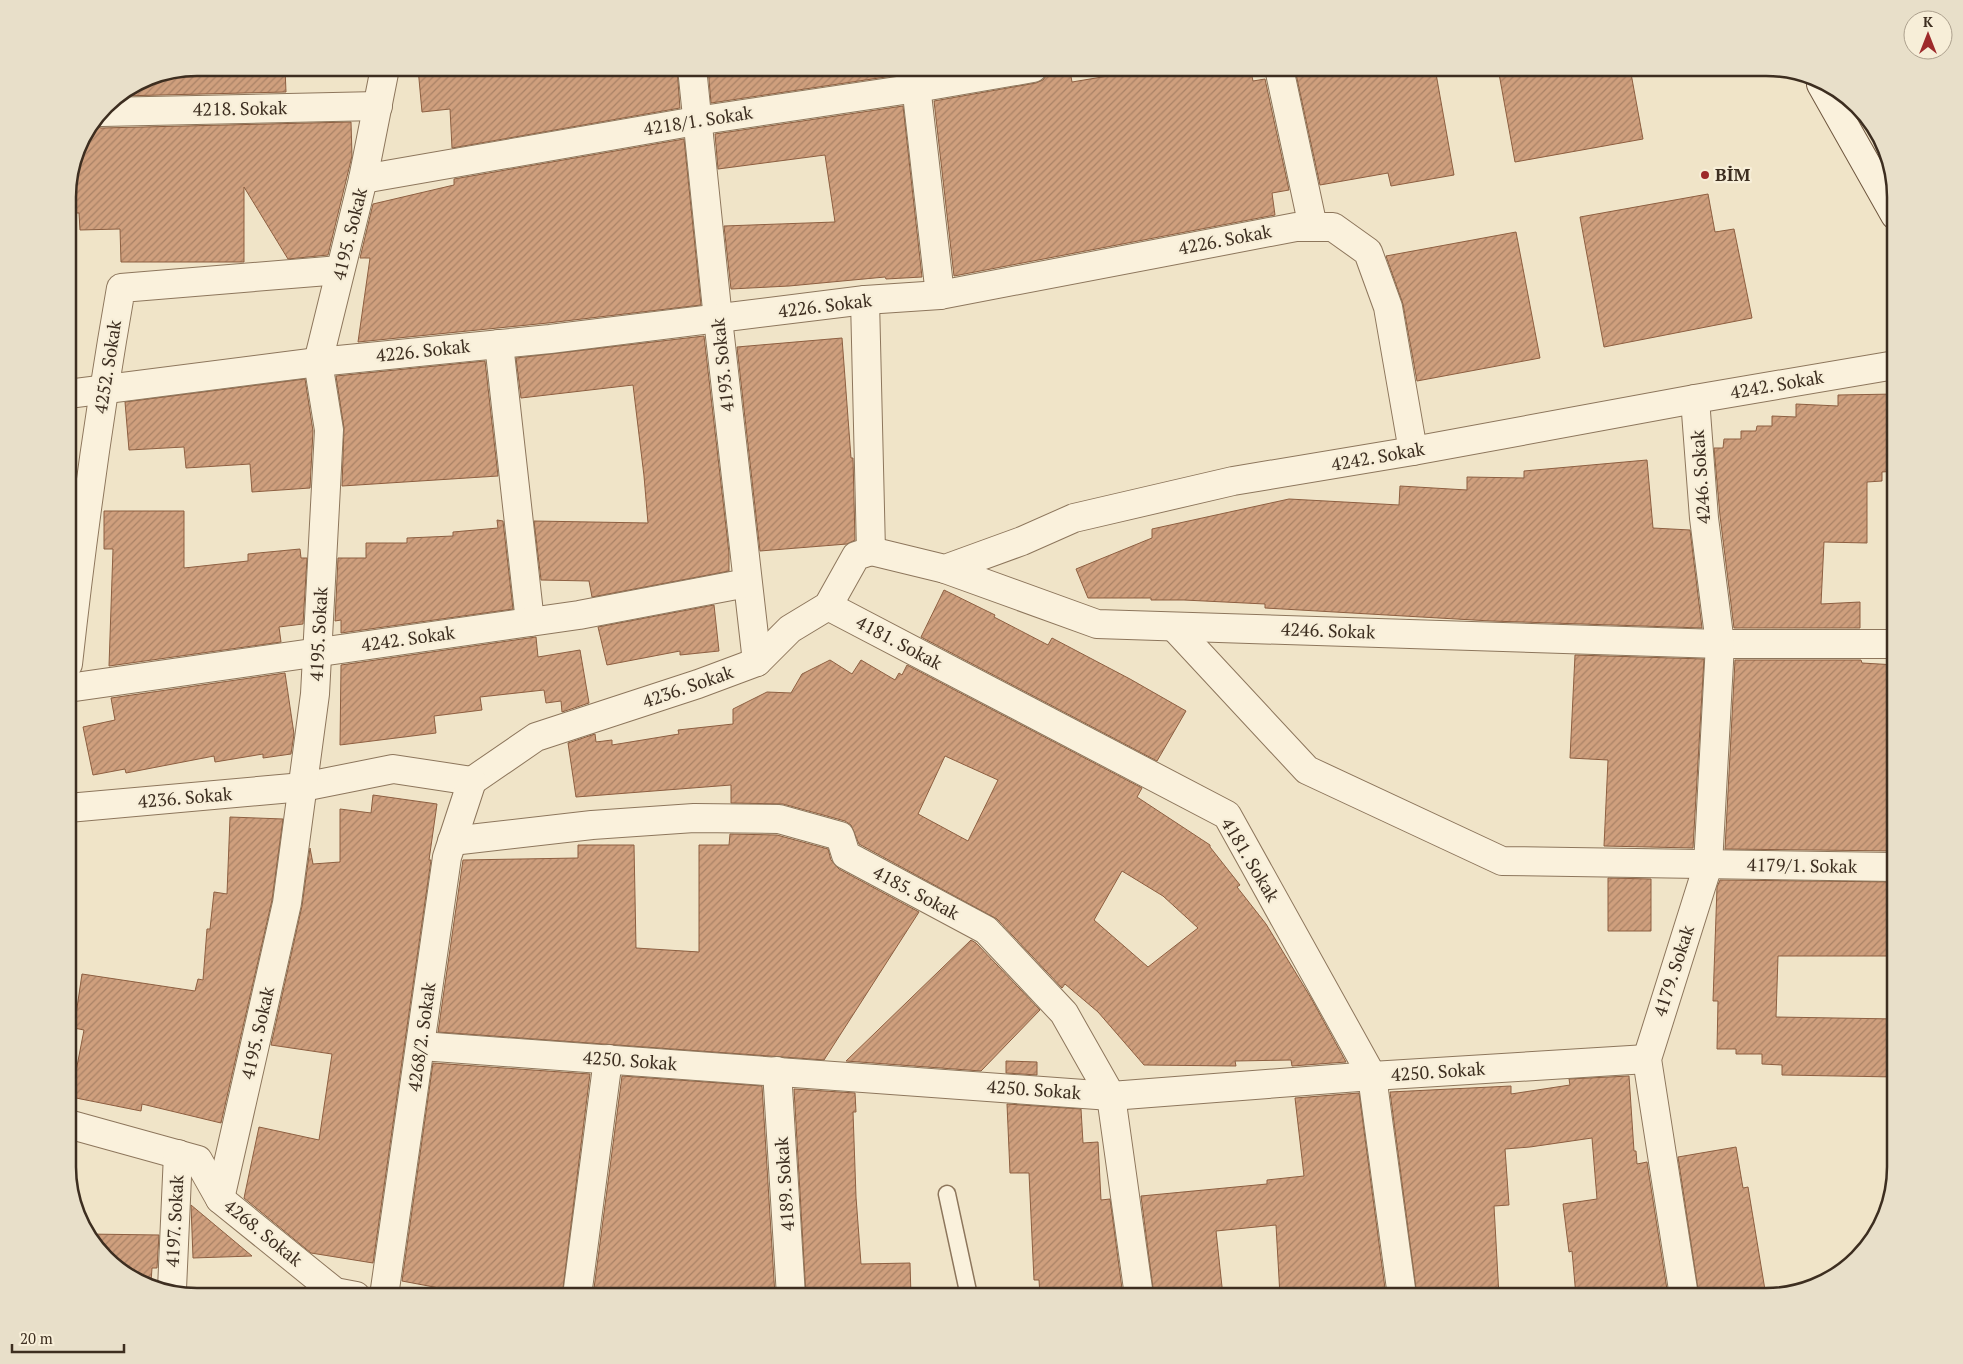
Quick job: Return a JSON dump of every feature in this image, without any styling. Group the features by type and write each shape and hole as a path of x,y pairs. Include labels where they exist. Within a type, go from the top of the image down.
{"street":[{"name":"4195. Sokak","path":"220,1199 287,903 316,694 329,430 318,362 363,179 384,76"},
{"name":"4193. Sokak","path":"693,76 696,121 757,662"},
{"name":"4218/1. Sokak","path":"363,179 696,121 915,78 939,76"},
{"path":"1282,76 1313,227"},
{"path":"915,78 940,295"},
{"path":"1826,93 1887,198"},
{"name":"4218. Sokak","path":"112,112 378,106"},
{"name":"4226. Sokak","path":"77,393 318,362 499,344 865,300 940,295 1296,227 1333,227 1368,252 1388,307 1413,451"},
{"name":"4252. Sokak","path":"77,582 103,390 121,288 340,270"},
{"path":"865,300 871,551 945,569"},
{"path":"499,344 530,622"},
{"name":"4242. Sokak","path":"945,569 1022,541 1074,518 1233,481 1413,451 1887,366"},
{"name":"4246. Sokak","path":"1695,399 1704,518 1720,644"},
{"name":"4236. Sokak","path":"77,807 303,787 392,769 472,781 536,737 698,684 757,662 790,629 828,606 856,556 871,551"},
{"name":"4246. Sokak","path":"945,569 1097,624 1720,644 1887,644"},
{"name":"4242. Sokak","path":"77,687 579,615 747,583"},
{"name":"4181. Sokak","path":"828,606 1227,815 1372,1076 1401,1288"},
{"name":"4179/1. Sokak","path":"1174,627 1307,770 1502,861 1887,867"},
{"name":"4179. Sokak","path":"1683,1288 1646,1059 1708,865 1720,644"},
{"name":"4268/2. Sokak","path":"385,1288 447,857 472,781"},
{"name":"4185. Sokak","path":"452,841 592,825 694,818 779,819 840,836 846,855 986,930 1064,1013 1111,1096 1137,1288"},
{"name":"4250. Sokak","path":"421,1046 1111,1096 1372,1076 1646,1059"},
{"path":"578,1288 608,1059"},
{"name":"4189. Sokak","path":"778,1071 791,1288"},
{"name":"4268. Sokak","path":"77,1126 198,1160 220,1199 333,1288"},
{"name":"4197. Sokak","path":"172,1285 178,1154"}],"lane":[{"path":"947,1194 967,1288"}],"building":[{"path":"197,76 285,76 286,92 132,96 158,83 182,77"},
{"path":"419,76 678,76 680,108 452,148 450,109 422,112"},
{"path":"709,76 892,76 711,103"},
{"path":"1046,76 1071,76 1072,82 1108,76 1252,76 1253,81 1265,79 1289,190 1272,193 1275,215 954,276 934,101 1036,83 1043,80"},
{"path":"1296,76 1436,76 1454,175 1391,186 1388,173 1320,185"},
{"path":"1499,76 1631,76 1643,139 1515,162"},
{"path":"903,106 922,277 886,279 885,277 789,286 731,289 724,226 835,222 825,155 718,169 715,134"},
{"path":"351,122 352,156 328,255 288,259 244,187 244,262 121,262 120,229 80,230 79,213 77,213 77,182 80,166 92,137 99,127"},
{"path":"684,139 701,305 358,342 370,258 360,258 373,204 454,185 454,179"},
{"path":"1708,194 1715,232 1734,229 1752,318 1604,347 1580,217"},
{"path":"1516,232 1540,358 1417,381 1403,304 1386,256"},
{"path":"704,336 729,553 729,571 592,597 589,581 541,580 534,521 648,523 644,476 633,385 521,398 516,358"},
{"path":"842,338 851,458 853,458 855,540 847,544 760,551 737,347"},
{"path":"485,361 498,476 342,486 344,428 336,376"},
{"path":"305,379 313,431 310,488 252,492 250,464 186,468 184,447 129,450 125,402"},
{"path":"1887,394 1887,472 1882,472 1882,481 1867,482 1867,543 1824,542 1821,604 1860,602 1860,628 1734,628 1720,516 1714,448 1723,448 1724,439 1741,439 1741,431 1756,431 1757,426 1772,426 1772,416 1796,417 1796,404 1838,406 1838,395"},
{"path":"1647,460 1653,528 1690,530 1702,628 1491,621 1265,608 1265,604 1151,600 1151,598 1088,598 1076,569 1152,538 1152,529 1289,499 1399,505 1400,486 1467,490 1467,477 1524,478 1524,471"},
{"path":"104,511 184,511 184,568 248,561 248,554 300,549 301,558 307,558 303,624 279,627 281,642 109,666 113,549 104,549"},
{"path":"497,520 503,521 513,609 341,633 341,620 335,621 338,558 366,558 366,543 407,543 407,538 453,536 453,532 498,528"},
{"path":"944,590 995,615 994,617 1048,645 1052,638 1186,711 1157,761 921,637"},
{"path":"714,605 719,651 680,655 680,651 607,665 598,627"},
{"path":"536,637 538,657 580,650 589,703 562,712 561,701 546,703 544,690 480,697 482,710 434,716 436,733 340,745 341,665"},
{"path":"1575,655 1704,659 1693,848 1604,846 1608,760 1570,758"},
{"path":"830,660 852,674 861,660 895,680 899,673 902,675 907,665 1142,788 1137,797 1210,845 1240,885 1237,887 1266,924 1311,998 1346,1062 1292,1066 1291,1060 1235,1061 1236,1066 1144,1065 1098,1012 1065,984 1062,988 997,919 859,844 851,825 845,821 783,804 731,803 731,785 576,797 568,743 595,734 596,742 612,740 612,745 679,734 678,730 733,724 733,709 767,692 791,693 802,674","holes":["945,756 998,780 968,841 918,814","1122,871 1163,896 1198,928 1148,967 1094,920"]},
{"path":"1735,660 1861,660 1862,663 1887,664 1887,851 1725,849"},
{"path":"285,673 294,734 291,754 263,758 263,754 215,762 214,756 126,773 125,769 93,775 83,727 115,720 111,698"},
{"path":"373,795 437,804 429,860 431,860 373,1263 311,1253 244,1198 259,1127 319,1140 332,1054 271,1045 302,906 310,848 313,864 340,862 340,809 371,813"},
{"path":"230,817 283,819 272,900 221,1123 142,1104 141,1111 77,1098 77,1066 84,1030 77,1029 77,1008 82,974 195,991 198,979 203,980 207,929 210,929 214,892 227,894"},
{"path":"730,834 777,835 828,849 831,860 839,869 919,912 824,1060 438,1032 463,860 578,858 578,845 634,845 636,948 699,952 699,845 729,845"},
{"path":"1608,878 1651,879 1651,931 1608,931"},
{"path":"1720,880 1887,882 1887,956 1778,956 1776,1017 1887,1019 1887,1077 1782,1075 1782,1065 1762,1064 1762,1054 1736,1054 1736,1049 1717,1049 1718,1001 1713,1001 1717,887"},
{"path":"971,940 1040,1010 981,1071 846,1061"},
{"path":"1006,1061 1037,1062 1037,1075 1006,1073"},
{"path":"433,1063 590,1074 563,1288 439,1288 402,1281"},
{"path":"622,1076 762,1086 775,1288 594,1288"},
{"path":"1629,1076 1634,1151 1636,1151 1637,1164 1647,1162 1667,1288 1575,1288 1572,1251 1569,1252 1563,1204 1597,1199 1592,1138 1505,1149 1509,1205 1494,1206 1499,1288 1416,1288 1390,1092 1511,1086 1511,1094 1570,1085 1569,1079"},
{"path":"794,1089 855,1093 856,1112 853,1112 861,1264 910,1263 911,1288 806,1288"},
{"path":"1359,1093 1385,1288 1280,1288 1276,1225 1216,1231 1222,1288 1153,1288 1141,1196 1267,1184 1267,1180 1304,1176 1295,1098"},
{"path":"1007,1104 1081,1109 1083,1143 1098,1142 1101,1200 1110,1199 1122,1288 1040,1288 1039,1280 1034,1280 1029,1173 1010,1173"},
{"path":"1736,1147 1743,1188 1748,1187 1765,1288 1698,1288 1678,1157"},
{"path":"191,1205 252,1256 193,1258"},
{"path":"97,1234 159,1235 157,1268 152,1268 151,1278 130,1267 118,1258"}],"place":[{"name":"BİM","path":"1705,175"}]}
